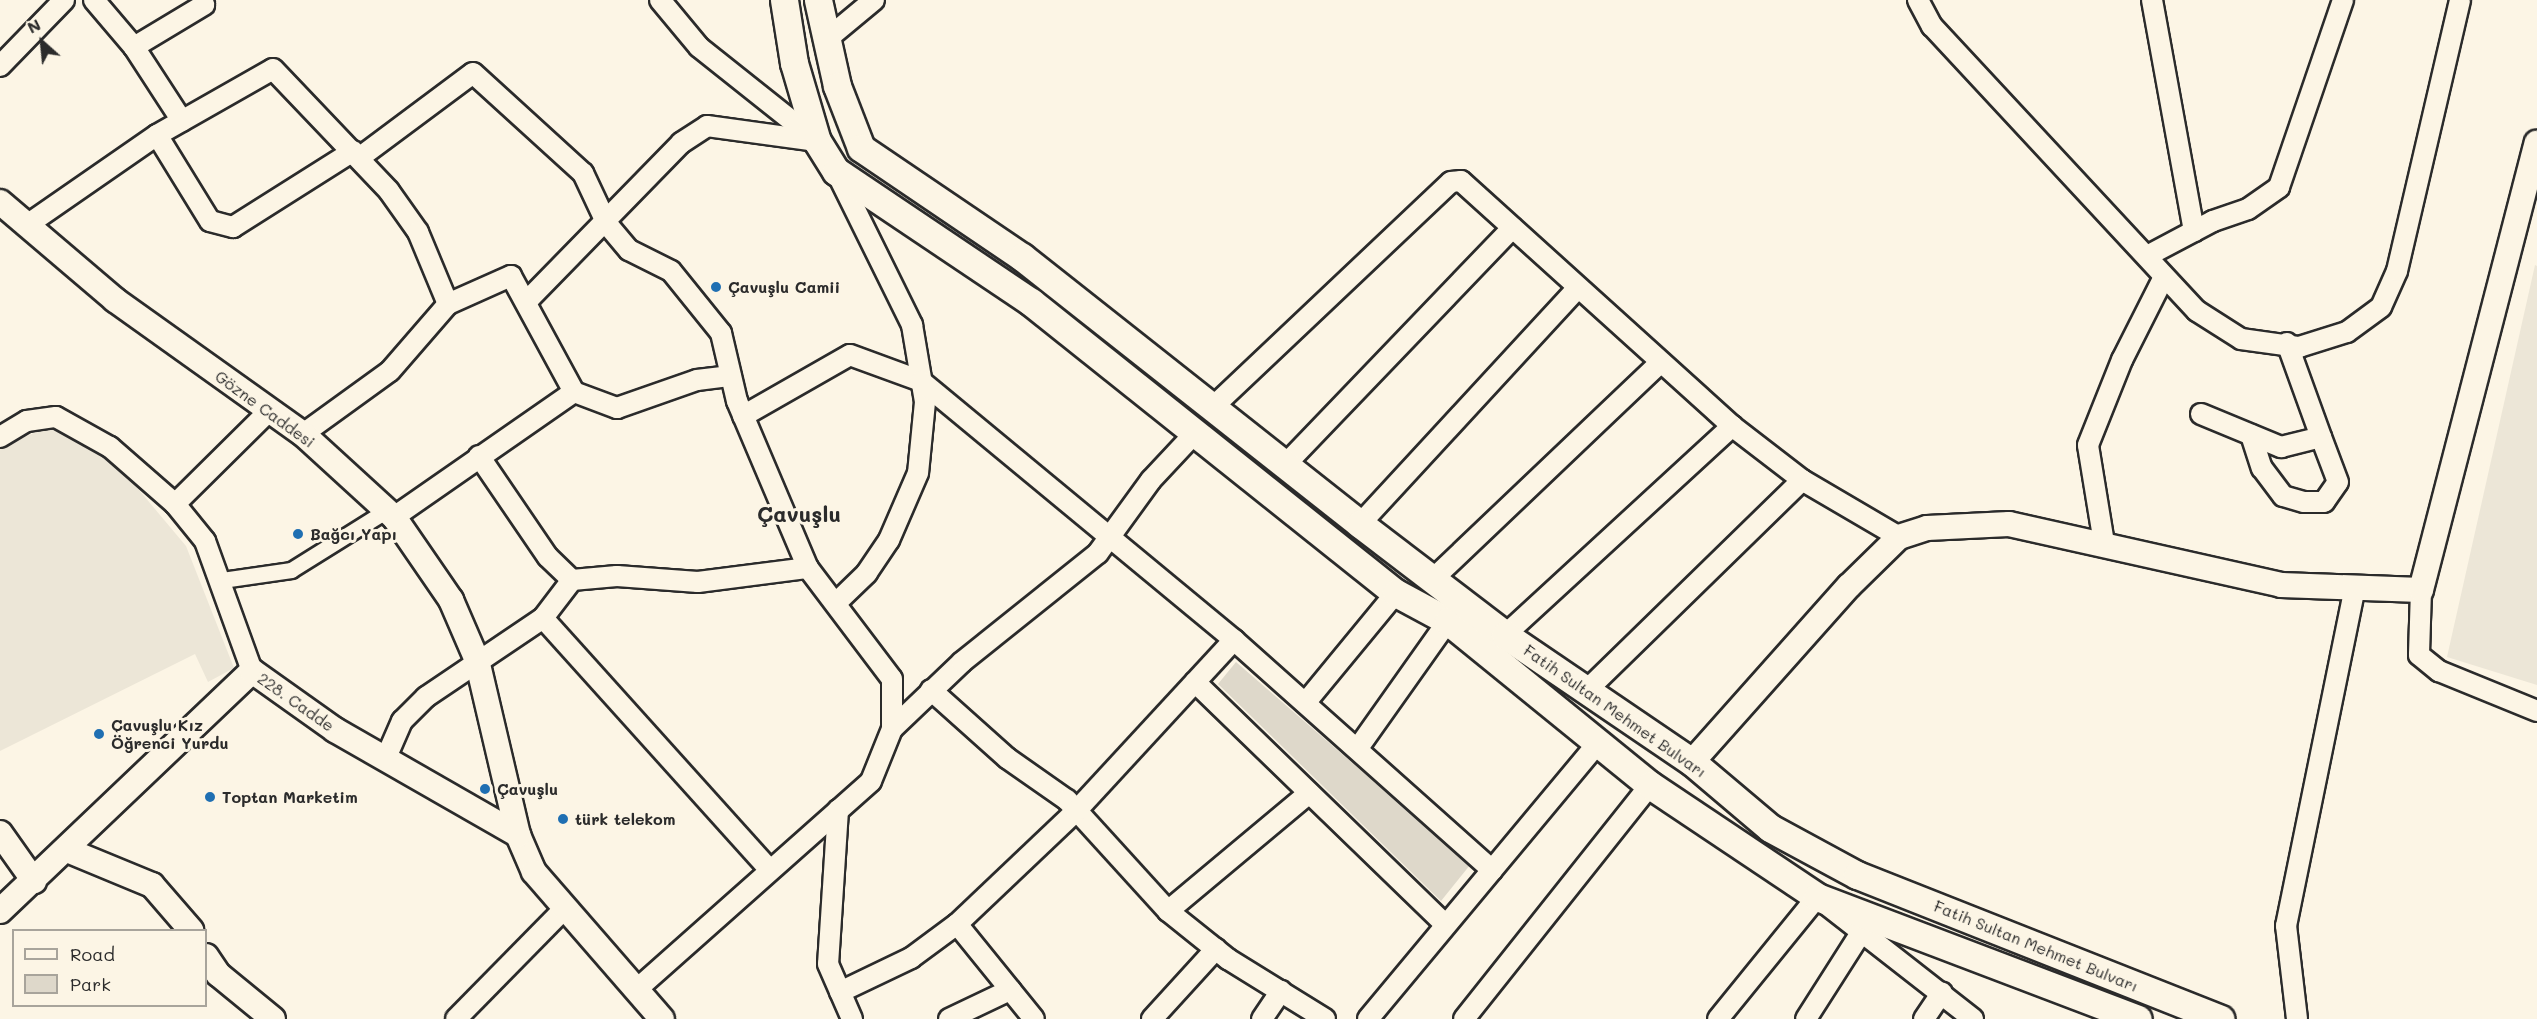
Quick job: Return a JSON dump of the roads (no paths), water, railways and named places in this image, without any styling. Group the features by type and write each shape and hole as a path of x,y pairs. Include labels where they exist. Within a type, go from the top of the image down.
{"main road":[{"path":"784,0 794,63 817,141 836,171"},
{"name":"Fatih Sultan Mehmet Bulvarı","path":"818,0 826,39 861,148 1022,257 1214,406 1284,466 1505,634 1692,762 1770,828 1857,875 2221,1019"},
{"name":"Fatih Sultan Mehmet Bulvarı","path":"836,171 1031,302 1396,593 1448,621 1597,744 1650,784 1817,897 2138,1019"}],"street":[{"path":"0,66 64,0"},
{"path":"94,0 134,47 182,121"},
{"path":"660,0 699,46 817,141"},
{"path":"826,39 874,0"},
{"path":"1918,0 1932,26 2147,256 2163,279 2198,312 2241,339 2287,343 2299,347 2347,332 2381,307 2397,271 2460,0"},
{"path":"2152,0 2194,231"},
{"path":"2147,256 2194,231 2248,209 2279,187 2343,0"},
{"path":"134,47 204,5"},
{"path":"27,225 157,135 273,69 356,155 418,232 448,304"},
{"path":"157,135 210,221 233,227 356,155 473,73 583,173 607,224 629,250 671,271 721,333 743,416 808,568 892,679 892,729 871,781 636,990"},
{"path":"526,302 607,224 681,143 707,126 817,141"},
{"path":"2537,143 2421,590 2419,655 2439,671 2537,711"},
{"path":"836,171 912,325 925,402 918,473 889,540 867,573 836,603"},
{"path":"1214,406 1451,182 1461,181 1732,426 1802,480 1899,537"},
{"name":"Gözne Caddesi","path":"0,202 115,300 303,434 391,513 451,600 477,660 518,835 534,872 662,1019"},
{"path":"1284,466 1512,228"},
{"path":"303,434 390,371 448,304 511,276 574,392 617,408 697,380 731,376"},
{"path":"2104,543 2088,445 2122,360 2163,279"},
{"path":"1360,524 1578,288"},
{"path":"2251,435 2262,468 2283,496 2304,502 2324,502 2338,482 2287,343"},
{"path":"743,416 850,356 921,381 1234,640 1358,748 1492,870"},
{"path":"1434,578 1661,362"},
{"path":"222,580 291,570 391,513 574,392"},
{"path":"175,504 270,410"},
{"path":"2201,414 2281,447 2321,437"},
{"path":"0,437 27,421 56,417 110,447 175,504 205,541 222,580 252,671"},
{"path":"1505,634 1732,426"},
{"path":"892,729 931,690 1060,588 1111,536 1151,480 1195,433"},
{"path":"479,456 548,557 572,580"},
{"path":"1586,691 1802,480"},
{"path":"1692,762 1899,537 1927,528 2009,524 2104,543 2281,585 2421,590"},
{"path":"385,760 402,721 426,696 543,618 572,580 617,576 698,582 808,568"},
{"path":"2297,1019 2286,926 2355,588"},
{"path":"1306,702 1396,593"},
{"path":"543,618 770,870"},
{"path":"1358,748 1448,621"},
{"path":"840,992 911,958 957,924 1076,811 1234,640"},
{"name":"228. Cadde","path":"0,911 67,850 252,671 385,760 518,835"},
{"path":"1195,682 1446,925"},
{"path":"931,690 1076,811 1168,911 1216,949 1325,1019"},
{"path":"1368,1019 1597,744"},
{"path":"1464,1019 1650,784"},
{"path":"1168,911 1310,793"},
{"path":"838,810 828,964 852,1019"},
{"path":"0,833 34,881"},
{"path":"67,850 152,885 189,929"},
{"path":"1718,1019 1817,897 1942,992 1973,1019"},
{"path":"456,1019 564,909"},
{"path":"957,924 1034,1019"},
{"path":"1806,1019 1862,932"},
{"path":"1152,1019 1216,949"},
{"path":"207,958 218,974 273,1019"},
{"path":"959,1017 1010,990"},
{"path":"1262,1019 1281,991"},
{"path":"1924,1019 1942,992"}],"place":[{"name":"Çavuşlu Camii","path":"716,287"},
{"name":"Bağcı Yapı","path":"298,534"},
{"name":"Çavuşlu Kız Öğrenci Yurdu","path":"99,734"},
{"name":"Çavuşlu","path":"485,789"},
{"name":"Toptan Marketim","path":"210,797"},
{"name":"türk telekom","path":"563,819"}],"district":[{"name":"Çavuşlu","path":"799,514"}]}
